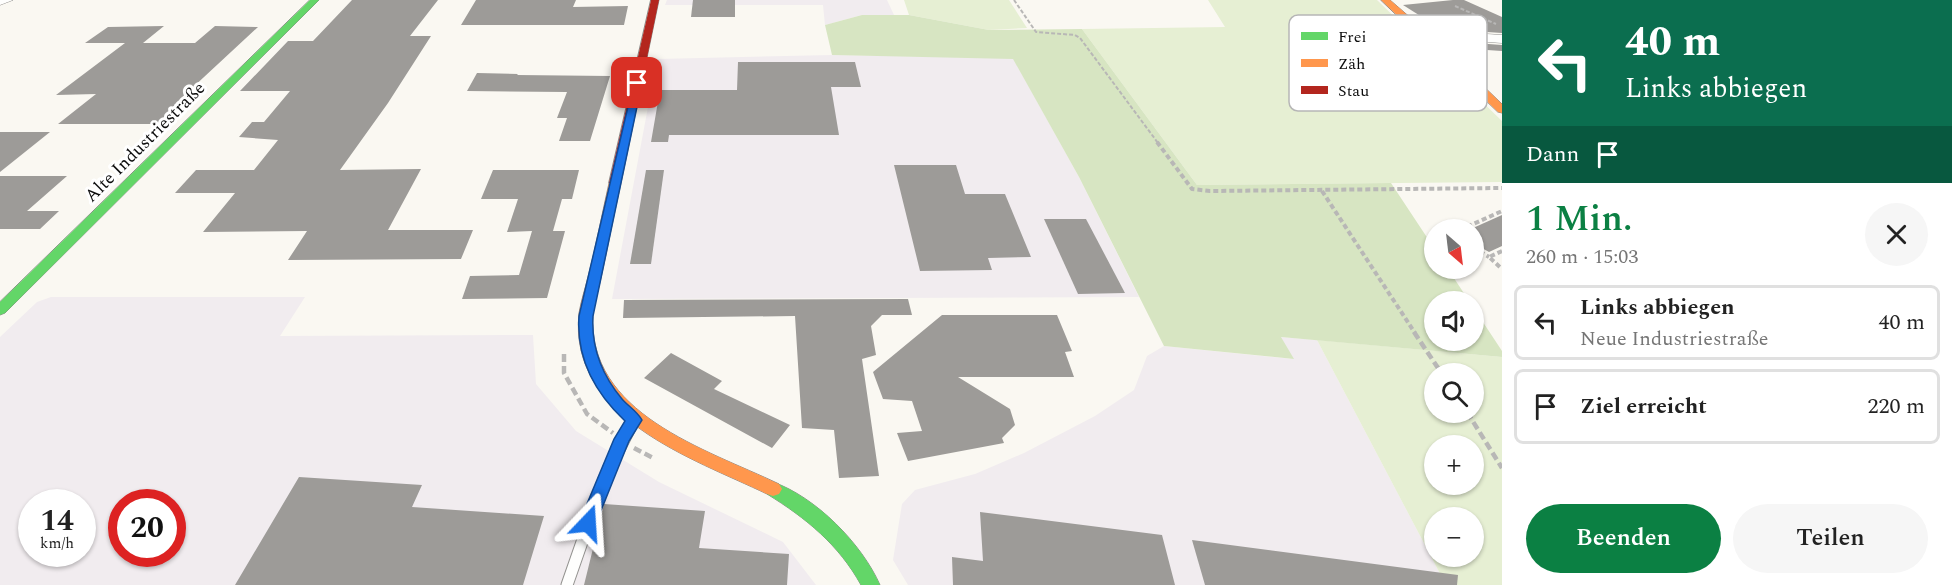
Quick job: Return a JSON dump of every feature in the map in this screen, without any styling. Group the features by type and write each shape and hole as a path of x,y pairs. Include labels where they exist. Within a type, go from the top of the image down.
{"street":[{"path":"0,2 7,0"},
{"name":"Alte Industriestraße","path":"0,310 315,0"},
{"path":"655,0 586,316 585,329 591,363 600,381 618,405 634,420 655,433 771,488 819,518 841,538 857,559 871,585"},
{"path":"1385,0 1402,15"},
{"path":"1487,38 1502,39"},
{"path":"1487,95 1502,110"}],"lane":[{"path":"567,585 594,502 622,439 634,420"}],"path":[{"path":"1014,0 1039,33 1075,35 1080,38 1192,189 1210,192 1502,188"},
{"path":"1455,6 1475,15"},
{"path":"1487,20 1502,27"},
{"path":"1322,190 1435,363"},
{"path":"1484,219 1502,211"},
{"path":"1489,257 1502,251"},
{"path":"1484,254 1502,269"},
{"path":"564,352 564,373 587,414 639,452 659,461"},
{"path":"1474,423 1502,468"}],"shaded area":[{"path":"667,0 887,0 894,15 862,15 825,25 823,5 665,5"},
{"path":"832,55 1013,58 1079,177 1139,297 612,299 657,59"},
{"path":"51,297 305,297 280,336 533,335 536,384 576,431 659,482 783,542 816,585 0,585 0,337 37,302"},
{"path":"1280,337 1317,340 1424,543 1424,567 1437,567 1446,585 908,585 893,560 902,504 915,490 975,474 1024,453 1095,416 1134,390 1147,356 1164,346 1293,359"}],"green space":[{"path":"904,0 1009,0 1027,28 989,30 909,15"},
{"path":"1208,0 1377,0 1392,15 1289,15 1289,111 1487,111 1487,106 1502,121 1502,182 1197,185 1082,29 1225,27"},
{"path":"862,15 909,15 989,30 1082,29 1197,185 1391,183 1424,233 1424,279 1455,279 1462,291 1424,291 1424,350 1281,337 1294,359 1164,346 1079,177 1013,59 832,55 825,25"},
{"path":"1484,324 1502,351 1502,357 1436,351 1484,351"},
{"path":"1317,340 1502,357 1502,585 1446,585 1437,567 1484,567 1484,507 1424,507 1424,543"}],"building":[{"path":"352,0 438,0 410,36 431,36 388,103 340,170 421,169 388,230 473,230 461,259 288,260 307,231 203,232 235,193 175,193 196,170 254,170 278,140 239,137 252,122 264,122 290,91 240,91 288,41 313,41"},
{"path":"476,0 576,0 573,7 628,6 624,25 461,25"},
{"path":"693,0 735,0 735,17 691,17"},
{"path":"1464,0 1502,17 1502,33 1487,32 1487,15 1419,15 1403,5"},
{"path":"164,26 143,43 85,43 108,27"},
{"path":"215,26 258,27 176,103 184,103 160,124 58,124 96,94 56,95 125,43 195,43"},
{"path":"1487,44 1502,45 1502,51 1487,50"},
{"path":"738,62 855,62 861,87 831,87 839,135 669,135 668,142 651,142 660,90 737,90"},
{"path":"477,73 610,76 590,141 559,141 567,118 557,118 567,92 467,91"},
{"path":"0,132 50,132 0,172"},
{"path":"894,165 956,165 965,194 1005,194 1031,257 988,258 992,270 920,271"},
{"path":"493,170 579,170 572,199 562,199 553,231 565,231 547,298 462,299 470,276 519,275 532,231 507,232 518,199 481,199"},
{"path":"646,170 664,170 651,264 630,264"},
{"path":"0,176 67,176 27,211 59,211 40,229 0,229"},
{"path":"1502,215 1502,246 1489,252 1484,249 1484,223"},
{"path":"1044,219 1086,219 1125,293 1078,294"},
{"path":"908,299 912,315 882,315 871,326 876,355 862,359 879,476 839,478 834,430 802,428 795,316 623,318 624,300"},
{"path":"942,315 1057,315 1072,351 1065,352 1074,377 958,377 1010,409 1015,425 1002,438 1004,443 908,461 897,433 922,431 912,401 883,399 873,372"},
{"path":"671,353 722,381 714,389 790,425 772,448 644,378"},
{"path":"299,477 422,485 412,507 544,516 523,585 235,585"},
{"path":"604,504 705,511 699,548 789,554 787,585 584,585"},
{"path":"980,512 1162,535 1175,585 953,585 952,557 983,561"},
{"path":"1192,540 1458,575 1457,585 1205,585"}],"traffic: fast":[{"path":"0,310 315,0"},
{"path":"773,489 817,518 830,530 852,555 871,585"}],"traffic: slow":[{"path":"1385,0 1402,15"},
{"path":"1487,95 1502,110"},
{"path":"615,183 586,316 589,352 602,382 623,407 650,428 680,445 773,489"}],"traffic: jam":[{"path":"615,183 655,0"}],"route":[{"path":"588,523 594,502 622,439 634,420 618,405 600,381 591,363 585,329 637,83"}]}
